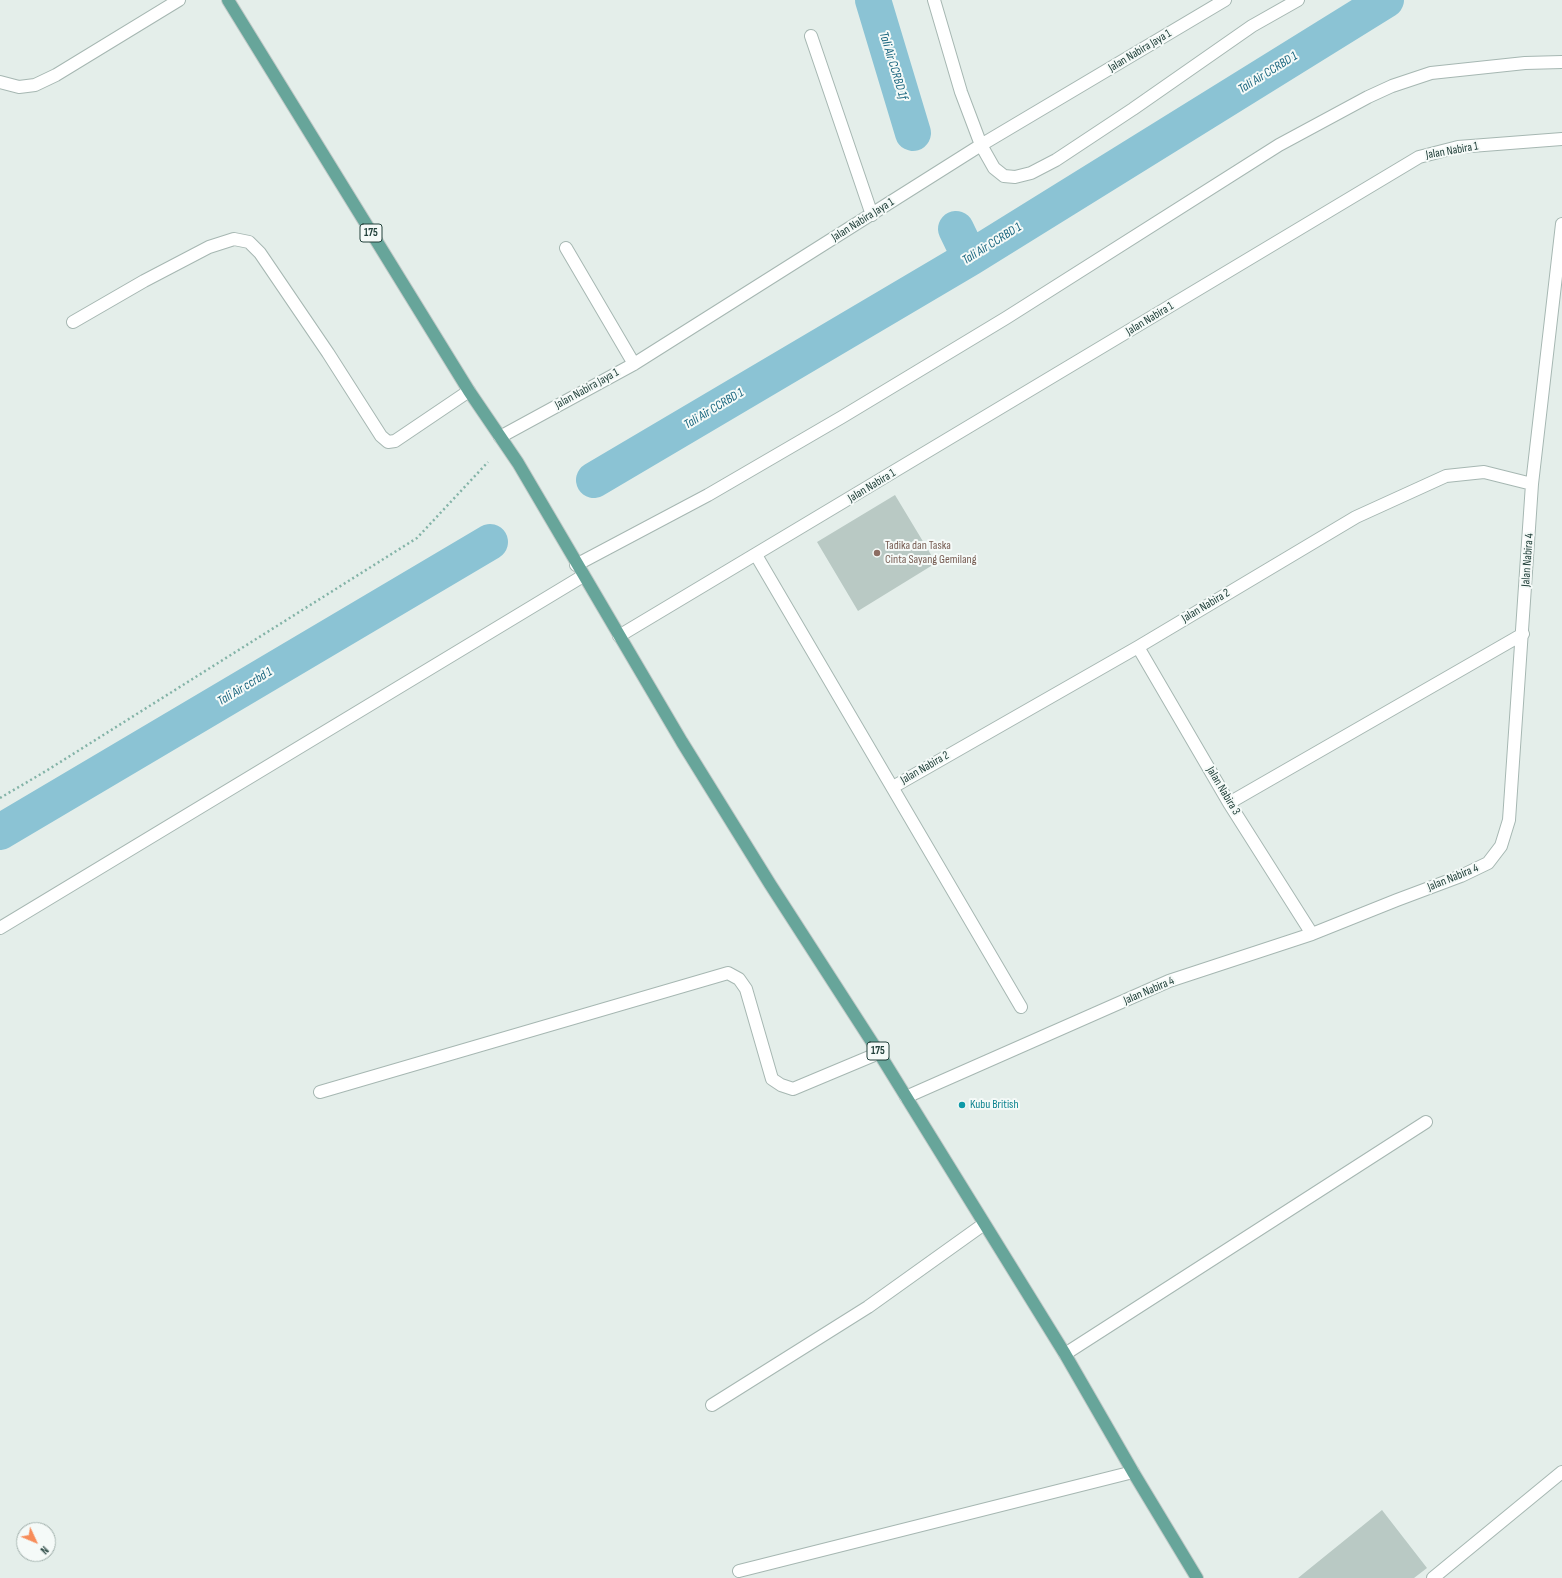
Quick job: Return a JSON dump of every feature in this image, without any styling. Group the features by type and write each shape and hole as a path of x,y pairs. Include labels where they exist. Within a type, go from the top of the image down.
{"main road":[{"name":"175","path":"228,0 469,391 518,463 576,565 682,742 879,1053 1065,1354 1133,1472 1197,1578"}],"street":[{"path":"0,82 19,87 35,85 56,75 178,0"},
{"path":"934,0 961,92 981,145 994,168 1004,176 1015,177 1031,173 1056,160 1133,109 1252,26 1298,0"},
{"name":"Jalan Nabira Jaya 1","path":"502,441 634,364 981,145 1225,0"},
{"path":"811,36 872,215"},
{"path":"576,565 708,495 842,417 1006,318 1279,145 1368,97 1392,86 1431,73 1525,63 1562,62"},
{"name":"Jalan Nabira 1","path":"619,636 1419,157 1458,148 1562,139"},
{"name":"Jalan Nabira 4","path":"906,1097 1168,982 1312,934 1460,876 1488,863 1501,846 1509,820 1523,634 1532,484 1562,224"},
{"path":"73,322 144,281 209,247 234,239 249,242 260,253 381,436 388,442 395,441 469,391"},
{"path":"566,248 634,364"},
{"name":"Jalan Nabira 2","path":"893,787 1138,647 1356,517 1446,476 1484,472 1532,484"},
{"path":"756,555 1021,1007"},
{"path":"0,928 583,576"},
{"path":"1229,803 1523,634"},
{"name":"Jalan Nabira 3","path":"1138,647 1229,803 1312,934"},
{"path":"320,1092 728,973 739,978 746,989 772,1079 781,1085 793,1089 879,1053"},
{"path":"1065,1354 1426,1122"},
{"path":"712,1405 868,1307 984,1224"},
{"path":"739,1571 1133,1472"},
{"path":"1433,1578 1562,1472"}],"path":[{"path":"0,798 52,767 417,538 502,441"}],"building":[{"name":"Tadika dan Taska Cinta Sayang Gemilang","path":"895,495 936,563 858,611 817,542"},
{"path":"1382,1510 1427,1568 1414,1578 1298,1578"}],"waterway":[{"name":"Tali Air CCRBD 1f","path":"873,0 913,133"},
{"name":"Tali Air CCRBD 1","path":"594,480 970,258 1386,0"},
{"name":"Tali Air CCRBD 1f","path":"956,229 970,258"},
{"name":"Tali Air ccrbd 1","path":"0,832 490,542"}],"place":[{"name":"Tadika dan Taska Cinta Sayang Gemilang","path":"877,553"},
{"name":"Kubu British","path":"962,1105"}]}
